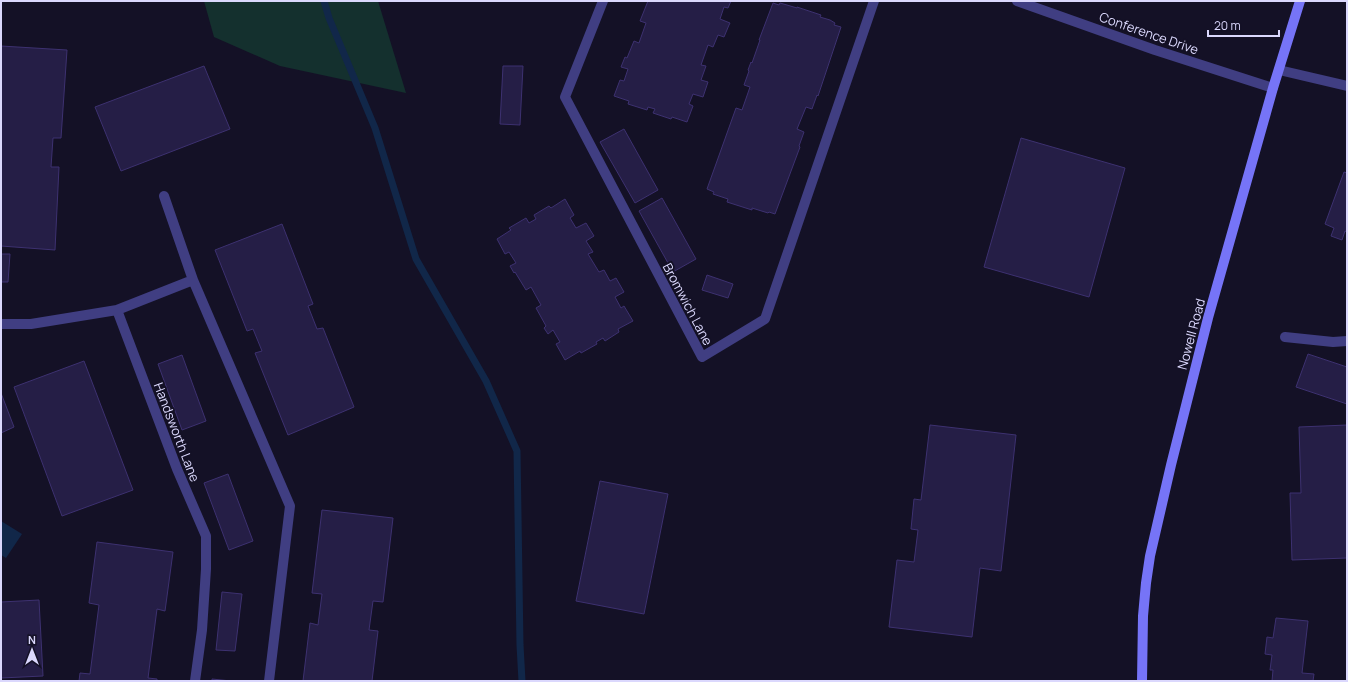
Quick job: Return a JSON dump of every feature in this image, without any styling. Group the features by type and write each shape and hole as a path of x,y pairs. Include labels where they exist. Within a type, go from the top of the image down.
{"street":[{"name":"Bromwich Lane","path":"603,1 565,97 702,357 765,319 874,1"},
{"name":"Conference Drive","path":"1017,1 1155,50 1273,88"},
{"name":"Nowell Road","path":"1142,681 1142,616 1146,583 1150,556 1171,464 1208,318 1273,88 1300,1"},
{"path":"1279,70 1347,86"},
{"path":"164,196 193,280 290,506 269,681"},
{"path":"1,324 31,324 116,310 193,280"},
{"name":"Handsworth Lane","path":"116,310 177,469 206,536 203,622 195,681"},
{"path":"1285,336 1333,342 1347,341"}],"green space":[{"path":"204,1 378,1 406,93 280,66 214,37"}],"water":[{"path":"1,521 22,534 6,558 1,555"}],"building":[{"path":"648,1 731,1 728,8 724,7 720,19 730,23 724,37 718,35 713,47 708,45 701,65 706,66 701,80 708,82 703,97 693,94 689,104 693,106 687,122 653,113 655,109 648,107 647,110 628,104 629,101 614,96 620,80 624,81 628,69 621,67 625,57 627,58 634,41 639,43 646,23 640,21"},
{"path":"773,3 797,7 821,15 820,17 830,20 835,23 834,25 841,27 818,96 817,95 812,109 806,107 797,129 804,132 799,146 800,147 775,214 752,208 752,210 727,202 728,199 713,194 714,192 707,189 736,108 742,110 750,87 744,85 749,71 748,70 751,62 752,63"},
{"path":"1,46 67,50 61,138 53,138 51,167 59,167 55,250 1,246"},
{"path":"204,66 230,129 121,171 95,107"},
{"path":"503,66 523,66 520,125 500,124"},
{"path":"624,129 658,190 635,203 600,142"},
{"path":"1021,138 1125,168 1089,297 984,267"},
{"path":"1344,172 1347,173 1347,232 1345,231 1342,240 1331,236 1334,228 1325,224"},
{"path":"662,198 696,259 673,272 639,211"},
{"path":"565,199 574,215 570,218 576,228 586,223 594,236 586,241 593,252 588,254 599,272 604,270 610,281 616,278 624,292 615,297 621,308 624,306 633,321 618,329 619,332 605,341 603,338 596,342 597,344 581,353 580,351 565,360 556,344 560,342 553,330 548,334 544,328 546,326 536,308 541,305 531,287 526,290 510,266 516,263 509,252 505,254 497,239 511,230 509,228 526,218 529,223 536,219 534,215 549,206 551,208"},
{"path":"282,224 313,304 308,306 317,329 323,328 354,407 288,435 255,353 262,351 253,329 247,331 215,250"},
{"path":"1,254 10,254 8,282 1,282"},
{"path":"707,275 733,284 728,298 702,290"},
{"path":"1308,354 1347,367 1347,404 1296,387"},
{"path":"182,355 206,421 182,430 158,364"},
{"path":"84,361 133,490 62,516 14,387"},
{"path":"1,393 14,427 1,433"},
{"path":"930,425 1016,435 1001,571 980,568 972,637 889,627 897,560 914,562 918,530 911,529 914,499 921,500"},
{"path":"1347,425 1347,558 1292,560 1290,493 1301,493 1299,427"},
{"path":"228,474 253,541 229,550 204,483"},
{"path":"600,481 668,494 644,614 576,601"},
{"path":"322,510 393,518 383,602 373,601 369,630 378,631 372,681 303,681 310,623 318,625 322,594 312,593"},
{"path":"97,542 173,552 165,611 157,609 148,678 157,679 157,681 79,681 80,673 90,674 99,605 89,603"},
{"path":"222,592 242,594 235,651 216,650"},
{"path":"39,600 43,676 1,678 1,602"},
{"path":"1276,618 1308,621 1302,673 1314,674 1313,681 1272,681 1273,670 1270,670 1272,655 1265,654 1267,637 1273,638"},
{"path":"212,679 231,681 212,681"}],"waterway":[{"path":"324,1 329,18 375,128 416,259 486,381 517,451 520,645 522,681"}]}
